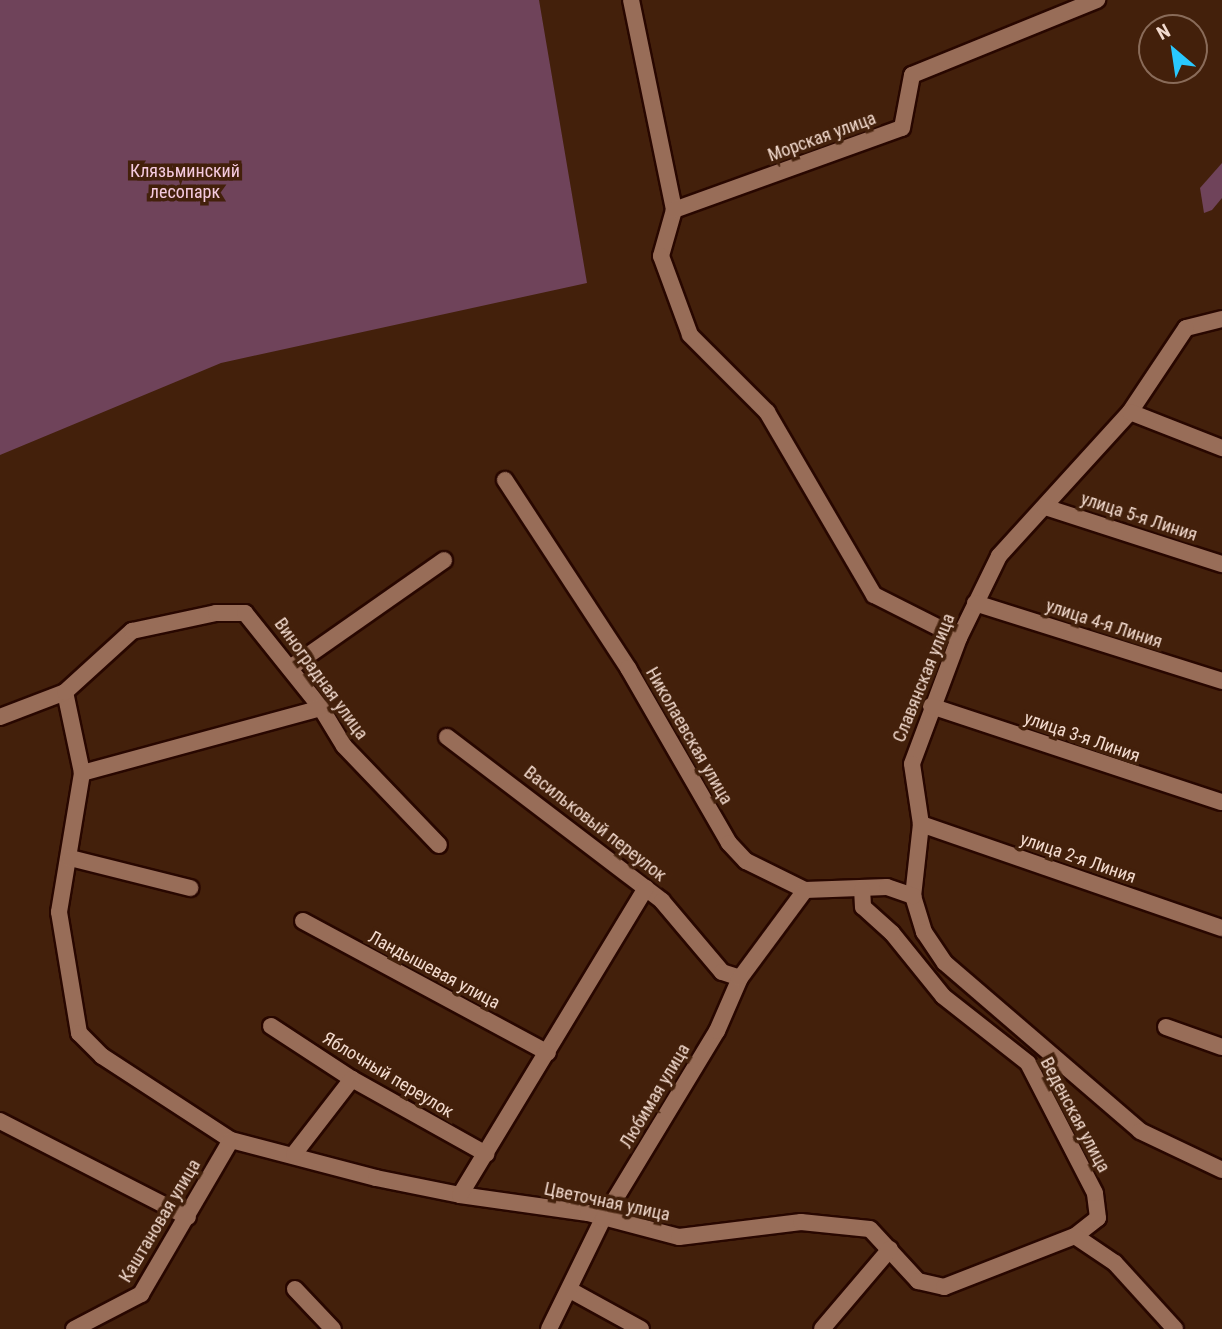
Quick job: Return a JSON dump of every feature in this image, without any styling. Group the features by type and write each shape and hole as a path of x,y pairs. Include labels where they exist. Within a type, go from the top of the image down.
{"street":[{"path":"631,0 674,210 661,256 690,335 767,412 874,596 959,638"},
{"name":"Морская улица","path":"674,210 902,128 912,75 1097,0"},
{"name":"Славянская улица","path":"1219,321 1186,328 1130,412 999,556 959,638 931,706 912,764 921,824 913,896 924,932 945,962 1140,1131 1222,1170"},
{"path":"1130,412 1222,448"},
{"name":"Николаевская улица","path":"505,480 628,668 729,843 746,861 806,890 887,887 913,896"},
{"name":"улица 5-я Линия","path":"1045,508 1222,564"},
{"path":"290,668 444,560"},
{"name":"улица 4-я Линия","path":"975,603 1222,681"},
{"name":"Виноградная улица","path":"0,717 65,692 132,631 216,612 245,613 255,620 321,708 344,746 439,845"},
{"path":"65,692 82,773 59,912 79,1033 102,1056 231,1140"},
{"name":"улица 3-я Линия","path":"931,706 1222,803"},
{"path":"82,773 321,708"},
{"name":"Васильковый переулок","path":"447,737 662,901 722,972 740,978"},
{"name":"улица 2-я Линия","path":"921,824 1222,928"},
{"path":"70,858 190,888"},
{"path":"460,1195 646,888"},
{"name":"Любимая улица","path":"549,1329 603,1219 717,1031 740,978 806,890"},
{"name":"Веденская улица","path":"862,890 863,907 892,933 943,996 1028,1063 1095,1193 1098,1218 1075,1236"},
{"name":"Ландышевая улица","path":"303,921 548,1053"},
{"name":"Яблочный переулок","path":"271,1026 352,1079 486,1154"},
{"path":"1166,1027 1222,1047"},
{"path":"294,1154 352,1079"},
{"path":"0,1121 188,1217"},
{"name":"Цветочная улица","path":"231,1140 460,1195 603,1219 679,1237 801,1222 870,1229 918,1281 944,1287 1075,1236"},
{"name":"Каштановая улица","path":"74,1329 141,1294 231,1140"},
{"path":"1075,1236 1115,1263 1175,1329"},
{"path":"822,1329 890,1249"},
{"path":"295,1289 333,1329"},
{"path":"570,1290 641,1329"}],"green space":[{"name":"Клязьминский лесопарк","path":"0,0 539,0 587,283 221,363 0,455"},
{"path":"1222,163 1222,198 1212,210 1204,213 1200,188"}]}
